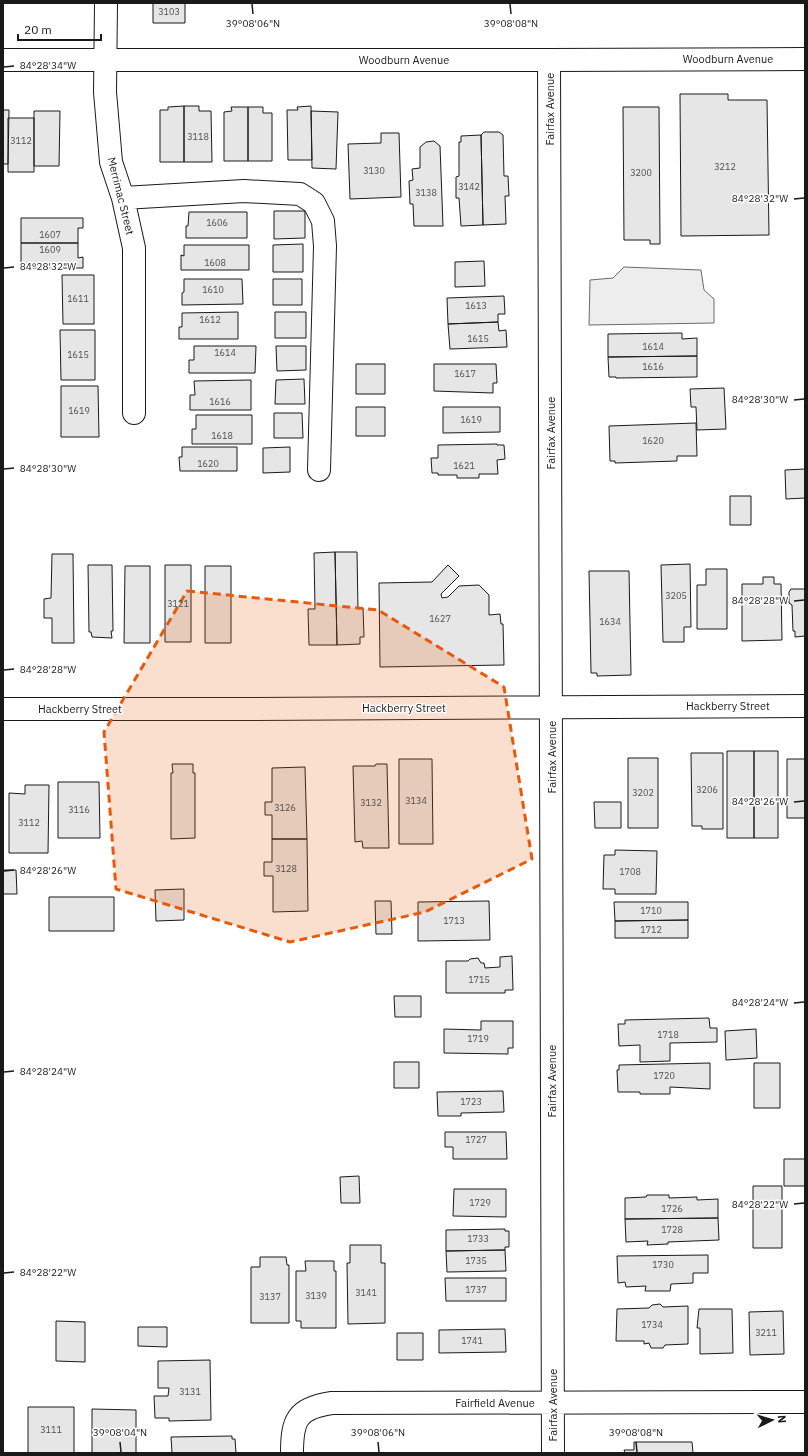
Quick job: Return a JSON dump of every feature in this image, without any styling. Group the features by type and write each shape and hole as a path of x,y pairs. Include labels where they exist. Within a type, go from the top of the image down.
{"street":[{"name":"Merrimac Street","path":"106,3 106,115 111,162 123,198 134,248 134,413"},
{"name":"Woodburn Avenue","path":"3,60 549,60 805,58"},
{"name":"Fairfax Avenue","path":"549,60 553,1453"},
{"path":"123,198 244,191 300,194 314,203 323,221 325,246 319,470"},
{"name":"Hackberry Street","path":"3,709 805,706"},
{"name":"Fairfield Avenue","path":"292,1453 292,1434 298,1418 309,1408 332,1403 805,1402"}],"highlighted area":[{"path":"187,591 378,610 504,687 532,859 425,912 290,942 116,889 104,732"}],"shaded area":[{"path":"624,267 701,270 704,290 714,299 714,323 589,325 590,280 613,278"}],"building":[{"path":"153,3 185,3 185,23 153,23"},
{"path":"680,94 728,94 728,100 767,100 769,235 681,236"},
{"path":"184,106 199,106 199,111 211,111 212,162 184,162"},
{"path":"184,106 184,162 160,162 160,110 168,110 168,107"},
{"path":"311,106 312,160 288,160 287,110 298,110 297,107"},
{"path":"231,107 248,107 248,161 224,161 224,112 232,111"},
{"path":"248,107 263,107 263,113 272,113 272,161 248,161"},
{"path":"623,107 659,107 660,244 650,244 650,240 624,240"},
{"path":"3,110 9,110 8,164 3,164"},
{"path":"34,111 60,111 59,166 34,166"},
{"path":"311,111 338,112 336,169 312,168"},
{"path":"8,118 34,118 34,172 8,172"},
{"path":"484,132 499,132 503,135 504,176 508,176 509,196 505,196 506,224 483,225 481,135"},
{"path":"381,133 399,133 401,197 350,199 348,144 381,143"},
{"path":"481,135 483,225 461,226 459,198 456,198 456,177 459,176 459,142 461,142 461,136"},
{"path":"434,141 440,146 443,226 414,226 413,204 410,204 409,181 413,180 412,169 420,168 420,147 426,142"},
{"path":"274,211 305,211 305,238 274,239"},
{"path":"189,212 247,212 247,238 186,238 186,226 188,226"},
{"path":"21,218 83,218 83,228 78,228 78,243 21,243"},
{"path":"21,243 78,243 78,258 83,257 83,268 21,268"},
{"path":"303,244 303,272 273,272 273,245"},
{"path":"184,245 249,245 249,270 181,270 181,255 184,256"},
{"path":"484,261 485,286 455,287 455,262"},
{"path":"62,275 94,275 94,324 63,324"},
{"path":"184,279 242,279 243,304 182,305"},
{"path":"273,279 302,279 302,305 273,305"},
{"path":"504,296 505,314 498,314 498,322 448,324 447,298"},
{"path":"238,312 238,339 179,339 179,327 182,327 182,313"},
{"path":"275,312 306,312 306,338 275,338"},
{"path":"498,322 499,331 506,330 507,347 450,349 448,324"},
{"path":"60,330 95,330 95,380 61,380"},
{"path":"682,333 682,339 697,338 697,356 608,357 608,334"},
{"path":"194,346 256,346 255,373 189,373 189,360 194,360"},
{"path":"276,346 306,346 306,370 277,371"},
{"path":"697,356 697,377 609,377 608,357"},
{"path":"356,364 385,364 385,394 356,394"},
{"path":"434,364 496,364 497,383 493,383 493,393 434,391"},
{"path":"304,379 305,404 275,404 276,380"},
{"path":"251,380 251,410 190,410 190,395 195,395 194,381"},
{"path":"61,386 98,386 99,437 61,437"},
{"path":"724,388 726,429 697,430 696,407 691,407 690,389"},
{"path":"356,407 385,407 385,436 356,436"},
{"path":"443,407 500,407 500,432 443,433"},
{"path":"274,413 302,413 303,438 274,438"},
{"path":"196,415 252,415 252,444 192,444 192,429 196,429"},
{"path":"696,423 697,456 677,456 677,461 615,463 615,461 610,461 609,426"},
{"path":"438,445 504,445 505,459 497,460 498,474 479,474 479,478 457,478 457,475 438,475 438,473 432,473 431,458 438,458"},
{"path":"182,447 237,447 237,471 180,471 179,457 182,457"},
{"path":"290,447 290,472 263,473 263,448"},
{"path":"805,469 805,498 786,499 785,470"},
{"path":"730,496 751,496 751,525 730,525"},
{"path":"335,552 337,645 309,645 308,609 315,609 314,553"},
{"path":"335,552 357,552 358,609 363,608 364,637 360,637 360,644 337,645"},
{"path":"52,554 73,554 74,643 52,643 52,618 44,618 44,599 51,598"},
{"path":"690,564 691,627 684,627 684,642 663,642 661,565"},
{"path":"88,565 112,565 112,638 92,637 91,632 89,632"},
{"path":"165,565 191,565 191,642 165,642"},
{"path":"448,565 459,576 441,594 442,598 448,597 459,586 479,585 489,595 489,615 500,614 501,624 503,624 504,665 380,667 379,583 432,582"},
{"path":"125,566 150,566 150,643 124,643"},
{"path":"205,566 231,566 231,643 205,643"},
{"path":"706,569 727,569 727,629 697,629 697,585 706,585"},
{"path":"589,571 629,571 631,675 597,676 597,673 591,673"},
{"path":"763,577 774,577 774,584 781,584 782,640 742,641 742,584 763,584"},
{"path":"791,589 805,589 805,636 795,637 795,631 793,631 792,605 789,603 789,592"},
{"path":"727,751 754,751 754,838 727,838"},
{"path":"754,751 778,751 778,838 754,838"},
{"path":"691,753 723,753 723,829 702,829 702,826 692,826"},
{"path":"628,758 658,758 658,828 628,828"},
{"path":"399,759 432,759 433,844 399,844"},
{"path":"787,759 805,759 805,818 787,818"},
{"path":"172,764 193,764 193,773 195,773 195,838 171,839"},
{"path":"376,764 387,764 389,848 363,848 362,841 355,842 353,766 375,766"},
{"path":"305,767 307,839 272,839 272,815 265,815 265,802 272,802 272,768"},
{"path":"58,782 99,782 100,838 58,838"},
{"path":"25,785 49,785 48,853 9,853 9,793 25,794"},
{"path":"594,802 621,802 621,828 595,828"},
{"path":"272,839 307,839 308,911 273,912 273,876 264,876 264,862 272,862"},
{"path":"615,850 657,851 656,894 615,894 615,889 603,889 604,855 615,855"},
{"path":"3,870 16,870 17,894 3,894"},
{"path":"184,889 184,920 156,921 155,890"},
{"path":"49,897 114,897 114,931 49,931"},
{"path":"375,901 391,901 392,934 376,934"},
{"path":"489,901 490,940 418,941 418,902"},
{"path":"614,902 688,902 688,920 615,921"},
{"path":"688,920 688,938 615,938 615,921"},
{"path":"512,956 513,990 505,990 505,993 446,993 446,961 468,961 470,959 478,958 481,963 484,963 485,968 500,967 500,957"},
{"path":"394,996 421,996 421,1017 395,1017"},
{"path":"709,1018 710,1028 717,1028 717,1042 670,1043 670,1061 640,1062 640,1045 619,1046 618,1024 625,1024 625,1020"},
{"path":"481,1021 513,1021 513,1048 508,1048 508,1054 444,1053 444,1029 481,1030"},
{"path":"756,1029 757,1058 726,1060 725,1031"},
{"path":"394,1062 419,1062 419,1088 394,1088"},
{"path":"710,1063 710,1089 670,1087 670,1094 618,1092 617,1070 619,1070 619,1065"},
{"path":"754,1063 780,1063 780,1108 754,1108"},
{"path":"503,1091 504,1112 461,1113 461,1116 438,1116 437,1092"},
{"path":"445,1132 506,1132 507,1159 453,1159 453,1147 445,1147"},
{"path":"784,1159 805,1159 805,1186 784,1186"},
{"path":"359,1176 360,1203 341,1203 340,1177"},
{"path":"753,1186 782,1186 782,1248 753,1248"},
{"path":"454,1189 506,1189 506,1217 453,1216"},
{"path":"647,1195 669,1195 669,1198 697,1197 697,1200 718,1199 718,1218 625,1219 625,1198 646,1197"},
{"path":"718,1218 719,1240 668,1242 668,1244 647,1245 648,1241 626,1242 625,1219"},
{"path":"505,1229 505,1231 509,1231 509,1247 505,1247 505,1250 446,1251 446,1230"},
{"path":"350,1245 381,1245 381,1263 385,1263 385,1323 348,1324 347,1263 350,1263"},
{"path":"505,1250 506,1271 447,1272 446,1251"},
{"path":"708,1255 708,1273 693,1273 693,1283 671,1284 670,1291 645,1291 646,1286 626,1287 625,1282 618,1283 617,1256"},
{"path":"260,1257 286,1257 287,1265 289,1265 289,1323 251,1323 251,1267 260,1267"},
{"path":"305,1261 334,1261 334,1271 336,1271 336,1328 301,1328 301,1321 296,1321 296,1271 306,1271"},
{"path":"445,1278 506,1278 506,1301 446,1301"},
{"path":"660,1304 663,1307 688,1306 688,1344 665,1345 663,1348 651,1348 649,1343 644,1344 644,1341 616,1341 617,1309 649,1308 652,1305"},
{"path":"699,1309 732,1309 733,1353 700,1354 700,1328 697,1328"},
{"path":"783,1311 784,1354 750,1355 749,1312"},
{"path":"56,1321 85,1322 85,1362 56,1361"},
{"path":"138,1327 167,1327 167,1347 138,1346"},
{"path":"505,1329 506,1352 439,1353 439,1330"},
{"path":"397,1333 423,1333 423,1360 397,1360"},
{"path":"210,1360 211,1420 169,1421 169,1418 155,1418 154,1396 168,1396 169,1388 158,1388 158,1361"},
{"path":"28,1407 74,1407 74,1453 28,1453"},
{"path":"92,1409 136,1410 136,1453 92,1453"},
{"path":"232,1436 232,1439 235,1439 236,1453 172,1453 171,1437"},
{"path":"634,1442 692,1442 693,1453 625,1453 624,1450 634,1450"}]}
